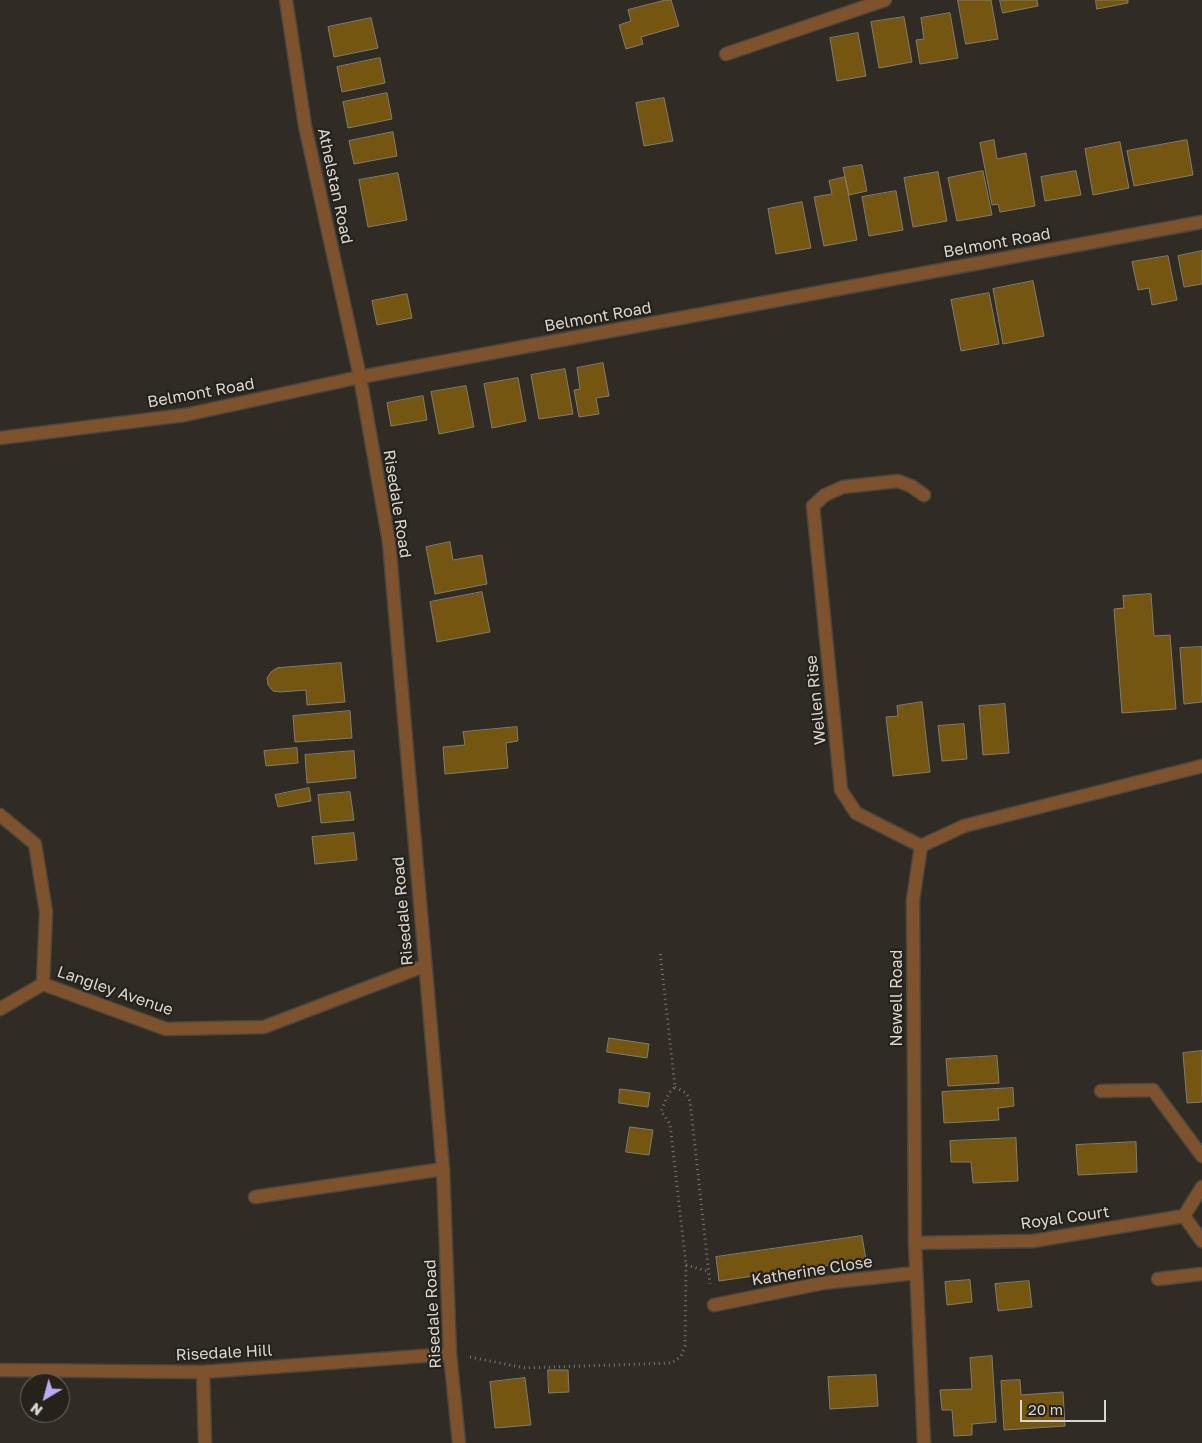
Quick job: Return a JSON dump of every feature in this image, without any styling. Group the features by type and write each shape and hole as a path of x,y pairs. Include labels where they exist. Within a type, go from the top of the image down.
{"street":[{"name":"Athelstan Road","path":"286,0 305,126 360,378"},
{"path":"726,54 885,0"},
{"name":"Belmont Road","path":"0,438 185,415 360,378 1202,222"},
{"name":"Risedale Road","path":"360,378 389,542 424,966 443,1169 450,1354 459,1443"},
{"name":"Wellen Rise","path":"921,846 856,813 841,790 813,506 825,495 844,486 898,481 911,486 924,495"},
{"path":"921,846 964,826 1202,766"},
{"path":"0,815 35,844 46,912 43,984"},
{"name":"Newell Road","path":"921,846 913,900 915,1243 924,1443"},
{"name":"Langley Avenue","path":"0,1009 43,984 166,1029 264,1027 424,966"},
{"path":"1102,1091 1153,1090 1202,1156"},
{"path":"255,1197 443,1169"},
{"path":"1202,1187 1184,1216 1202,1241"},
{"name":"Royal Court","path":"915,1243 1033,1241 1184,1216"},
{"name":"Katherine Close","path":"714,1304 823,1283 916,1272"},
{"path":"1158,1279 1202,1274"},
{"name":"Risedale Hill","path":"0,1370 203,1372 450,1354"},
{"path":"203,1372 205,1443"}],"path":[{"path":"660,952 675,1087"},
{"path":"450,1354 525,1368 672,1363 681,1356 685,1346 686,1265 670,1124 662,1111 669,1093 675,1087"},
{"path":"675,1087 686,1093 690,1101 707,1271 714,1304"},
{"path":"686,1265 707,1271"}],"building":[{"path":"671,0 679,26 641,37 643,44 626,49 619,25 631,21 628,10"},
{"path":"958,0 991,0 998,39 966,44"},
{"path":"1000,0 1037,0 1038,6 1003,13"},
{"path":"1096,0 1128,0 1128,3 1097,9"},
{"path":"950,13 958,58 920,64 916,40 924,39 921,18"},
{"path":"904,17 912,62 879,68 871,22"},
{"path":"371,18 378,48 334,57 328,27"},
{"path":"858,33 866,76 837,81 830,38"},
{"path":"380,58 385,83 342,92 337,67"},
{"path":"387,93 392,119 348,128 343,102"},
{"path":"664,98 673,141 644,146 636,103"},
{"path":"393,132 397,156 354,164 349,141"},
{"path":"994,140 997,159 1026,153 1035,206 1000,212 998,204 992,205 980,143"},
{"path":"1187,140 1193,175 1134,186 1127,151"},
{"path":"1120,142 1129,188 1093,195 1085,149"},
{"path":"862,165 867,191 849,195 843,168"},
{"path":"983,171 992,215 957,221 948,178"},
{"path":"1076,171 1081,195 1045,201 1041,177"},
{"path":"938,172 947,221 913,227 904,178"},
{"path":"398,173 407,220 368,227 359,180"},
{"path":"845,177 857,240 824,246 814,197 832,194 829,181"},
{"path":"896,191 903,230 869,236 862,197"},
{"path":"802,202 811,248 776,254 768,209"},
{"path":"1202,251 1202,284 1184,287 1178,256"},
{"path":"1168,256 1177,300 1152,305 1149,288 1138,290 1132,262"},
{"path":"1033,281 1044,336 1003,344 993,289"},
{"path":"989,293 999,344 961,351 951,300"},
{"path":"407,294 412,318 377,325 372,301"},
{"path":"603,363 609,396 596,398 599,414 579,417 574,390 580,389 577,368"},
{"path":"565,369 573,414 539,419 531,375"},
{"path":"518,378 526,421 492,428 484,384"},
{"path":"466,386 474,427 439,434 431,392"},
{"path":"423,396 427,420 391,426 387,403"},
{"path":"450,542 453,560 482,555 487,584 435,594 426,547"},
{"path":"482,592 490,632 437,642 430,602"},
{"path":"1151,594 1154,636 1170,635 1176,709 1122,713 1114,609 1124,608 1123,596"},
{"path":"1202,647 1202,702 1184,704 1180,648"},
{"path":"341,663 345,702 307,705 306,690 280,692 273,691 268,685 267,678 277,668"},
{"path":"922,702 930,772 893,776 886,717 898,716 897,706"},
{"path":"1005,704 1009,753 983,755 979,706"},
{"path":"350,711 352,738 295,742 293,716"},
{"path":"964,724 967,759 942,761 938,726"},
{"path":"517,727 518,741 506,743 508,768 445,774 443,747 465,745 463,732"},
{"path":"297,748 298,763 266,766 264,751"},
{"path":"354,751 356,778 307,783 305,755"},
{"path":"309,788 311,801 278,807 275,795"},
{"path":"350,792 354,820 321,823 318,795"},
{"path":"354,833 357,860 315,864 312,837"},
{"path":"609,1038 649,1044 647,1058 607,1052"},
{"path":"1202,1051 1202,1102 1187,1103 1183,1053"},
{"path":"997,1056 999,1083 948,1086 946,1059"},
{"path":"1013,1088 1014,1106 998,1108 999,1120 944,1123 942,1092"},
{"path":"620,1089 650,1093 648,1107 619,1103"},
{"path":"630,1127 653,1130 649,1155 626,1152"},
{"path":"1016,1138 1018,1181 973,1183 971,1162 951,1162 950,1141"},
{"path":"1136,1142 1137,1172 1078,1175 1076,1145"},
{"path":"862,1236 866,1260 719,1281 716,1257"},
{"path":"970,1280 972,1302 947,1305 945,1282"},
{"path":"1029,1281 1032,1307 998,1311 995,1284"},
{"path":"992,1356 996,1422 972,1424 972,1435 954,1436 952,1410 942,1410 940,1390 972,1389 970,1358"},
{"path":"548,1370 568,1370 569,1392 549,1393"},
{"path":"876,1375 878,1406 830,1409 828,1377"},
{"path":"525,1378 531,1425 495,1428 490,1382"},
{"path":"1020,1380 1021,1395 1063,1392 1065,1426 1004,1430 1001,1381"}]}
